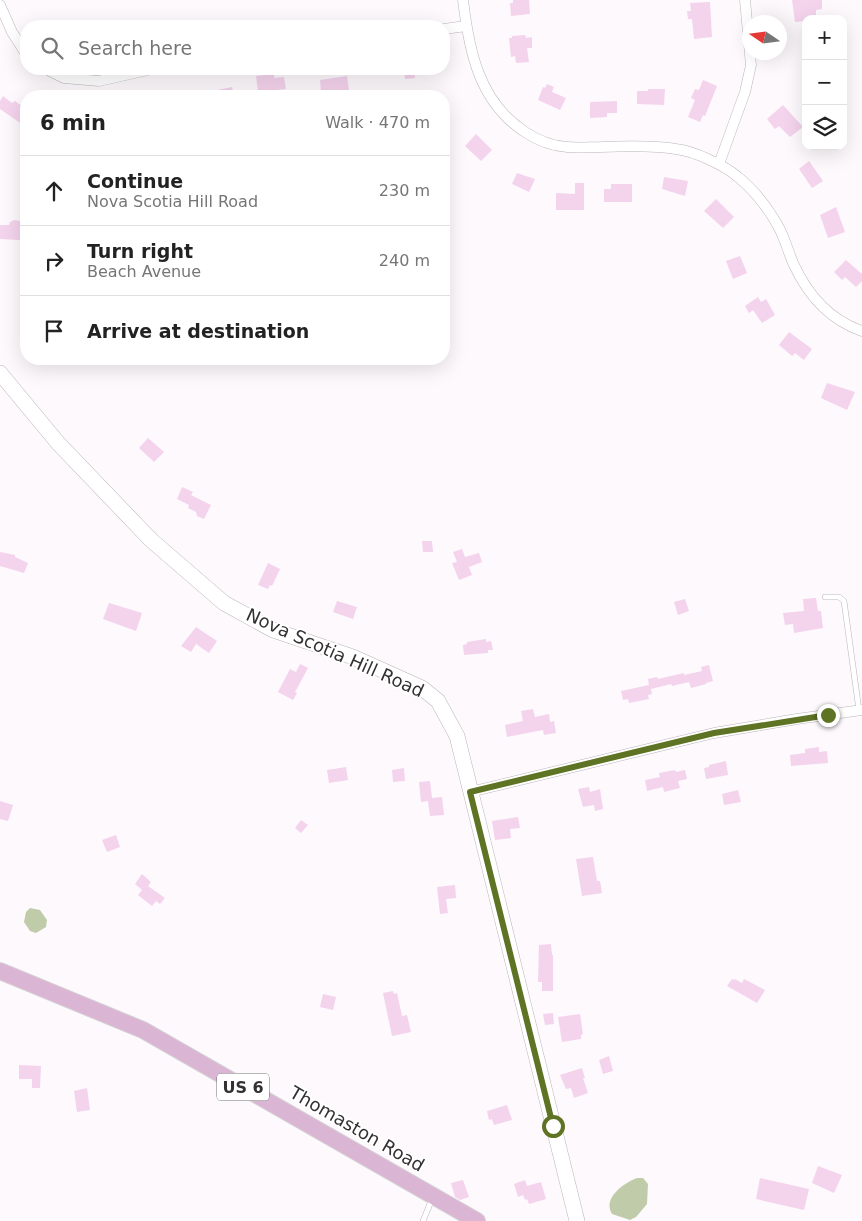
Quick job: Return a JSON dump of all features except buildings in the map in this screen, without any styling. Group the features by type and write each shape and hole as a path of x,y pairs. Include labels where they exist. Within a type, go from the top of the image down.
{"main road":[{"name":"Thomaston Road","path":"0,971 143,1030 477,1221"}],"street":[{"path":"463,0 472,57 486,92 510,122 536,140 565,147 621,146 678,149 719,164 738,177 757,195 779,227 794,266 818,304 842,323 862,331"},
{"path":"719,164 745,92 750,65 745,0"},
{"path":"0,6 20,45"},
{"path":"450,28 466,26"},
{"path":"58,75 64,78 99,82 128,75"},
{"name":"Nova Scotia Hill Road","path":"0,373 58,443 151,540 224,603 273,630 353,657 422,688 438,701 457,736 577,1221"},
{"path":"470,792 714,733 861,710"}],"lane":[{"path":"825,597 839,597 844,601 861,710"},
{"path":"423,1221 433,1196"}],"shaded area":[{"path":"30,908 40,910 47,920 46,927 36,933 30,931 24,922 26,912"},
{"path":"637,1178 643,1178 648,1184 647,1204 636,1217 630,1220 612,1214 610,1202 612,1197 626,1183"}],"route":[{"path":"553,1126 470,792 714,733 828,715"}]}
